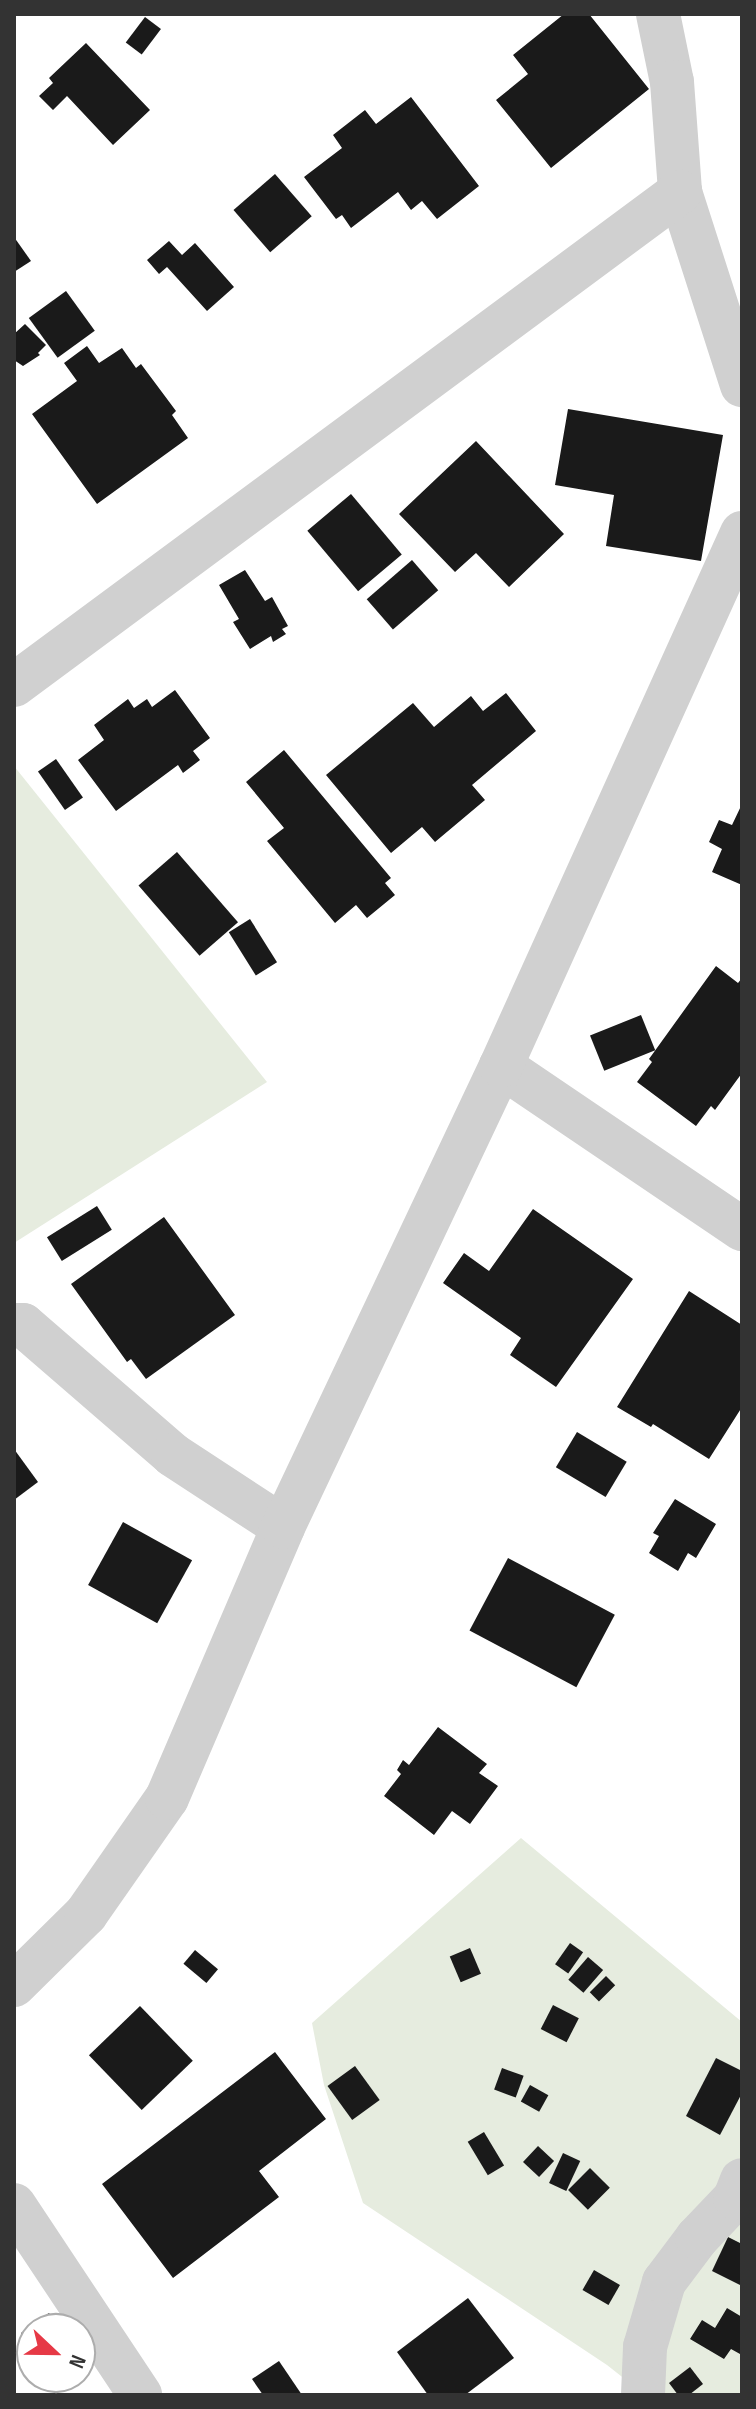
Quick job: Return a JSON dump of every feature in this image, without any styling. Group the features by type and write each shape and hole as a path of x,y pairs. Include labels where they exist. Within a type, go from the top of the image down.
{"street":[{"path":"658,14 672,82 680,192 742,385"},
{"path":"14,685 680,192"},
{"path":"14,1985 86,1914 167,1798 283,1527 501,1066 742,533"},
{"path":"501,1066 742,1229"},
{"path":"14,1325 23,1325 173,1455 283,1527"},
{"path":"643,2395 645,2347 664,2282 697,2238 735,2198 742,2180"},
{"path":"14,2205 140,2395"}],"shaded area":[{"path":"14,766 267,1082 14,1243"},
{"path":"521,1838 742,2022 742,2395 645,2395 607,2365 363,2203 324,2085 312,2023"}],"building":[{"path":"564,14 589,14 649,89 551,168 496,100 528,74 513,55"},
{"path":"145,17 161,29 142,55 126,43"},
{"path":"86,43 150,110 113,145 67,96 53,110 39,96 53,83 49,78"},
{"path":"411,97 479,186 437,219 422,201 411,210 398,192 351,228 342,215 336,219 304,177 342,148 333,135 365,110 376,124"},
{"path":"275,174 312,216 270,252 233,210"},
{"path":"14,237 31,261 14,272"},
{"path":"169,241 182,255 195,243 234,287 207,311 167,267 159,274 147,260"},
{"path":"66,291 95,331 58,358 29,318"},
{"path":"25,324 46,345 38,353 40,355 23,366 14,360 14,334"},
{"path":"87,346 99,363 122,348 136,368 141,364 176,411 172,415 188,438 97,504 32,414 77,381 64,363"},
{"path":"568,409 723,435 701,561 606,546 614,495 555,485"},
{"path":"476,441 564,534 509,587 476,553 455,572 399,514"},
{"path":"351,494 402,555 358,591 307,531"},
{"path":"412,560 438,590 393,630 367,599"},
{"path":"245,570 265,601 272,597 288,626 282,629 286,634 273,642 271,636 250,649 233,622 239,619 219,585"},
{"path":"175,690 210,738 193,751 200,760 183,773 178,765 116,811 78,760 104,740 94,725 128,699 134,708 147,699 152,707"},
{"path":"506,693 536,731 472,785 485,800 435,842 422,827 391,853 326,775 413,703 434,727 471,696 483,711"},
{"path":"284,750 391,878 385,883 395,895 367,918 356,905 335,923 267,841 284,828 246,782"},
{"path":"56,759 83,798 65,810 38,772"},
{"path":"742,804 742,885 712,872 722,849 709,842 719,820 732,825"},
{"path":"177,852 238,922 200,956 139,885"},
{"path":"250,919 277,962 256,975 229,932"},
{"path":"716,966 738,983 742,978 742,1073 715,1110 711,1106 696,1126 637,1082 652,1062 649,1059"},
{"path":"641,1015 655,1050 604,1071 590,1036"},
{"path":"97,1206 112,1230 62,1261 47,1237"},
{"path":"533,1209 633,1279 556,1387 510,1355 521,1338 443,1283 464,1253 489,1271"},
{"path":"164,1217 235,1315 146,1379 131,1359 127,1362 71,1284"},
{"path":"689,1291 742,1325 742,1407 709,1459 653,1424 651,1427 617,1407"},
{"path":"577,1432 627,1462 606,1497 556,1467"},
{"path":"14,1449 38,1482 14,1500"},
{"path":"675,1499 716,1524 696,1558 688,1553 678,1571 649,1553 659,1536 653,1533"},
{"path":"123,1522 192,1560 157,1623 88,1585"},
{"path":"508,1558 615,1615 576,1687 470,1630"},
{"path":"438,1727 487,1764 479,1773 498,1786 470,1824 452,1811 434,1835 384,1796 401,1774 397,1770 403,1760 409,1765"},
{"path":"570,1943 583,1952 568,1973 555,1964"},
{"path":"470,1948 481,1974 461,1982 450,1957"},
{"path":"195,1950 218,1969 206,1983 183,1964"},
{"path":"588,1957 603,1970 583,1993 568,1980"},
{"path":"606,1976 615,1985 599,2001 590,1992"},
{"path":"553,2005 579,2018 567,2042 541,2029"},
{"path":"140,2006 193,2061 142,2110 89,2055"},
{"path":"275,2052 326,2119 259,2171 279,2197 173,2278 102,2184"},
{"path":"716,2058 742,2071 742,2093 720,2135 686,2116"},
{"path":"355,2066 380,2100 352,2120 327,2086"},
{"path":"502,2068 524,2076 516,2097 494,2090"},
{"path":"530,2085 548,2095 539,2112 521,2102"},
{"path":"484,2132 504,2165 488,2175 468,2142"},
{"path":"538,2146 554,2161 539,2177 523,2162"},
{"path":"563,2153 580,2161 566,2191 549,2183"},
{"path":"590,2168 610,2188 588,2210 568,2190"},
{"path":"728,2237 742,2244 742,2286 712,2271"},
{"path":"594,2270 620,2285 608,2305 582,2290"},
{"path":"468,2298 514,2358 465,2395 428,2395 397,2352"},
{"path":"727,2308 742,2317 742,2350 740,2354 731,2349 724,2359 690,2339 702,2320 715,2328"},
{"path":"279,2361 302,2395 263,2395 252,2379"},
{"path":"690,2367 703,2384 689,2395 678,2395 669,2383"}]}
